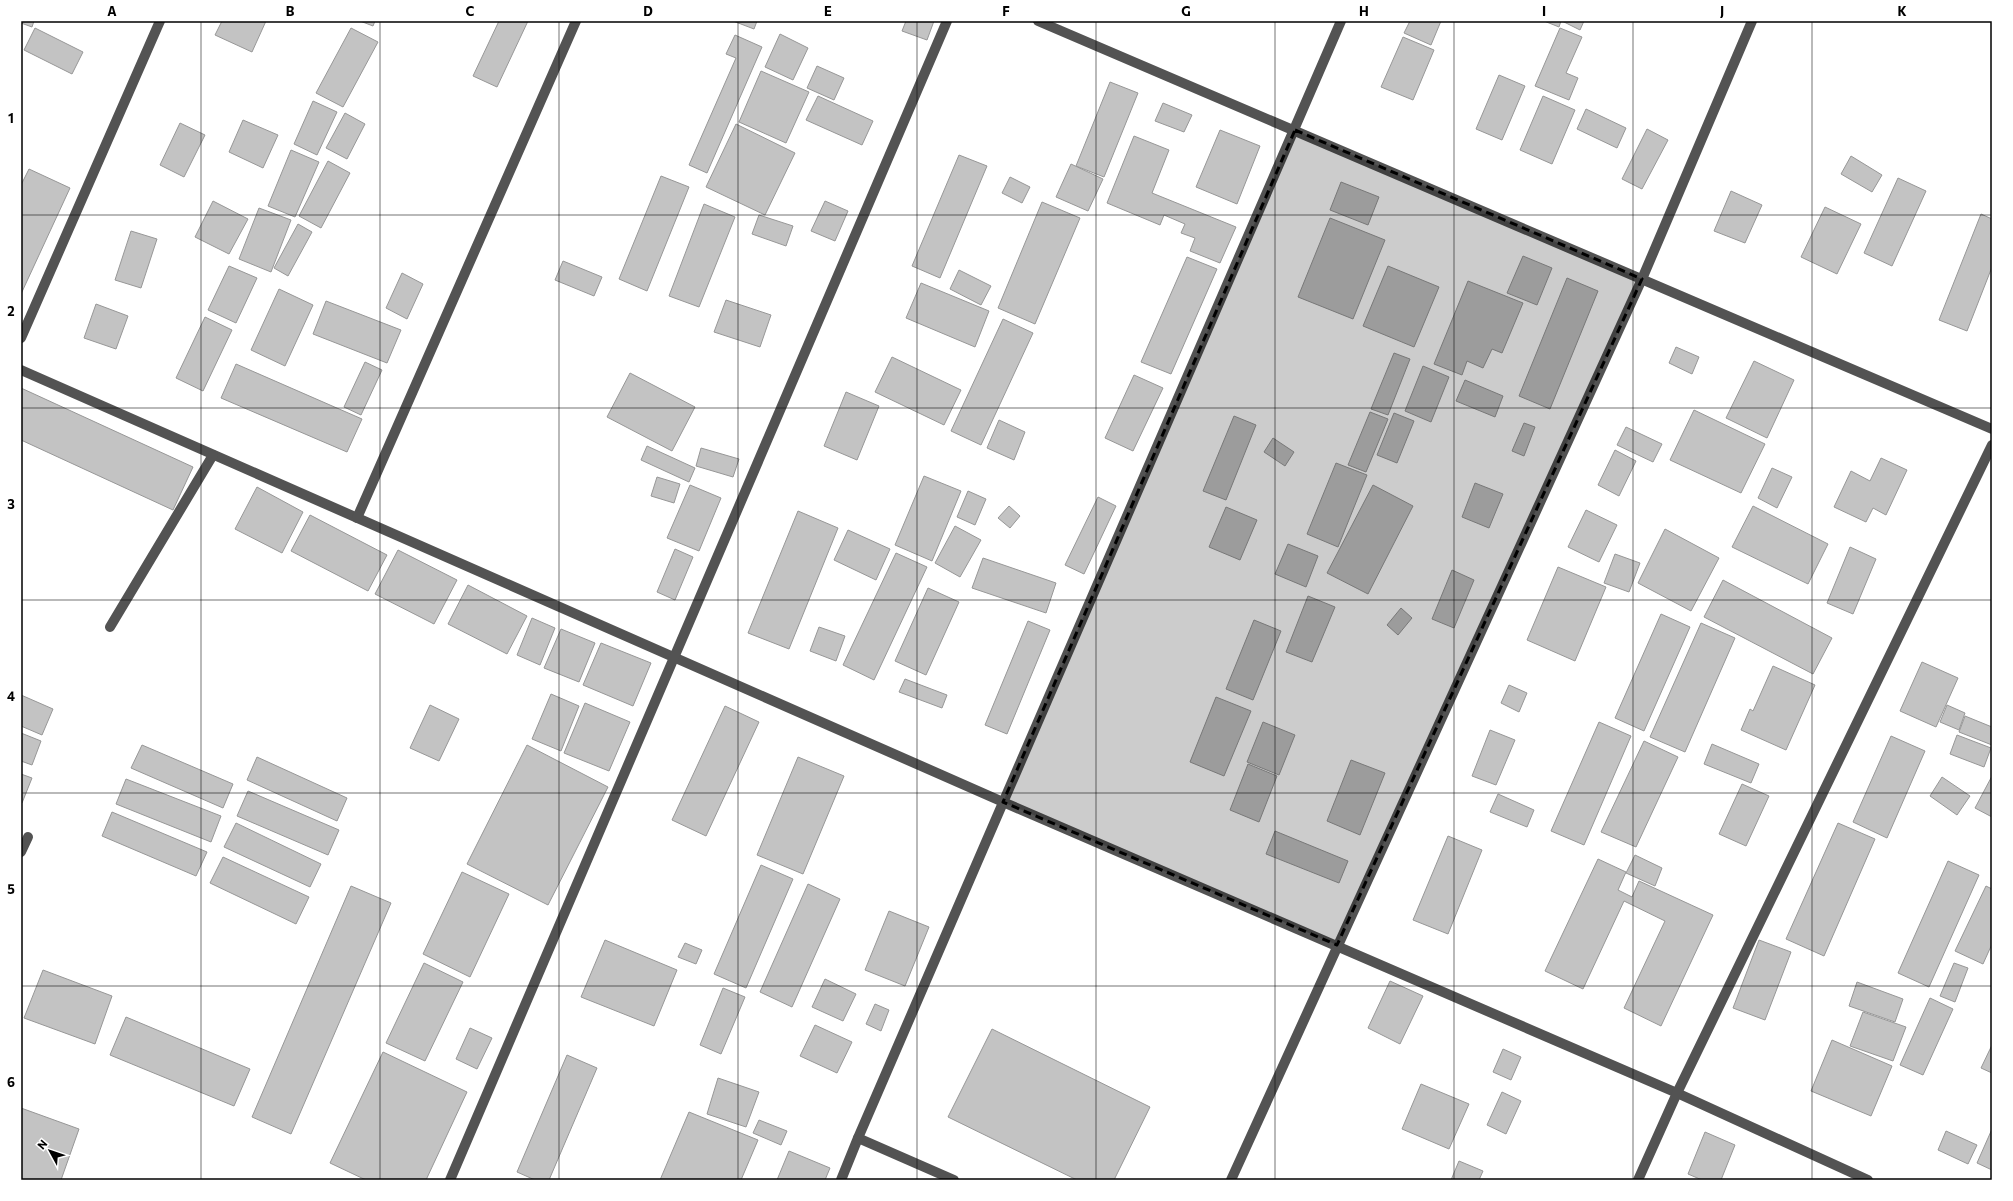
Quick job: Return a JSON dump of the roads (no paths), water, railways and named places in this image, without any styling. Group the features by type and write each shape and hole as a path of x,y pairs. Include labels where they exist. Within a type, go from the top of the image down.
{"street":[{"path":"21,338 160,21"},
{"path":"357,518 576,21"},
{"path":"450,1180 947,21"},
{"path":"1038,21 1992,429"},
{"path":"842,1180 858,1138 1341,21"},
{"path":"1231,1180 1642,279 1752,21"},
{"path":"21,370 1003,802 1677,1093 1868,1180"},
{"path":"1638,1180 1677,1093 1992,445"},
{"path":"110,627 213,455"},
{"path":"21,852 28,837"},
{"path":"858,1138 954,1180"}]}
